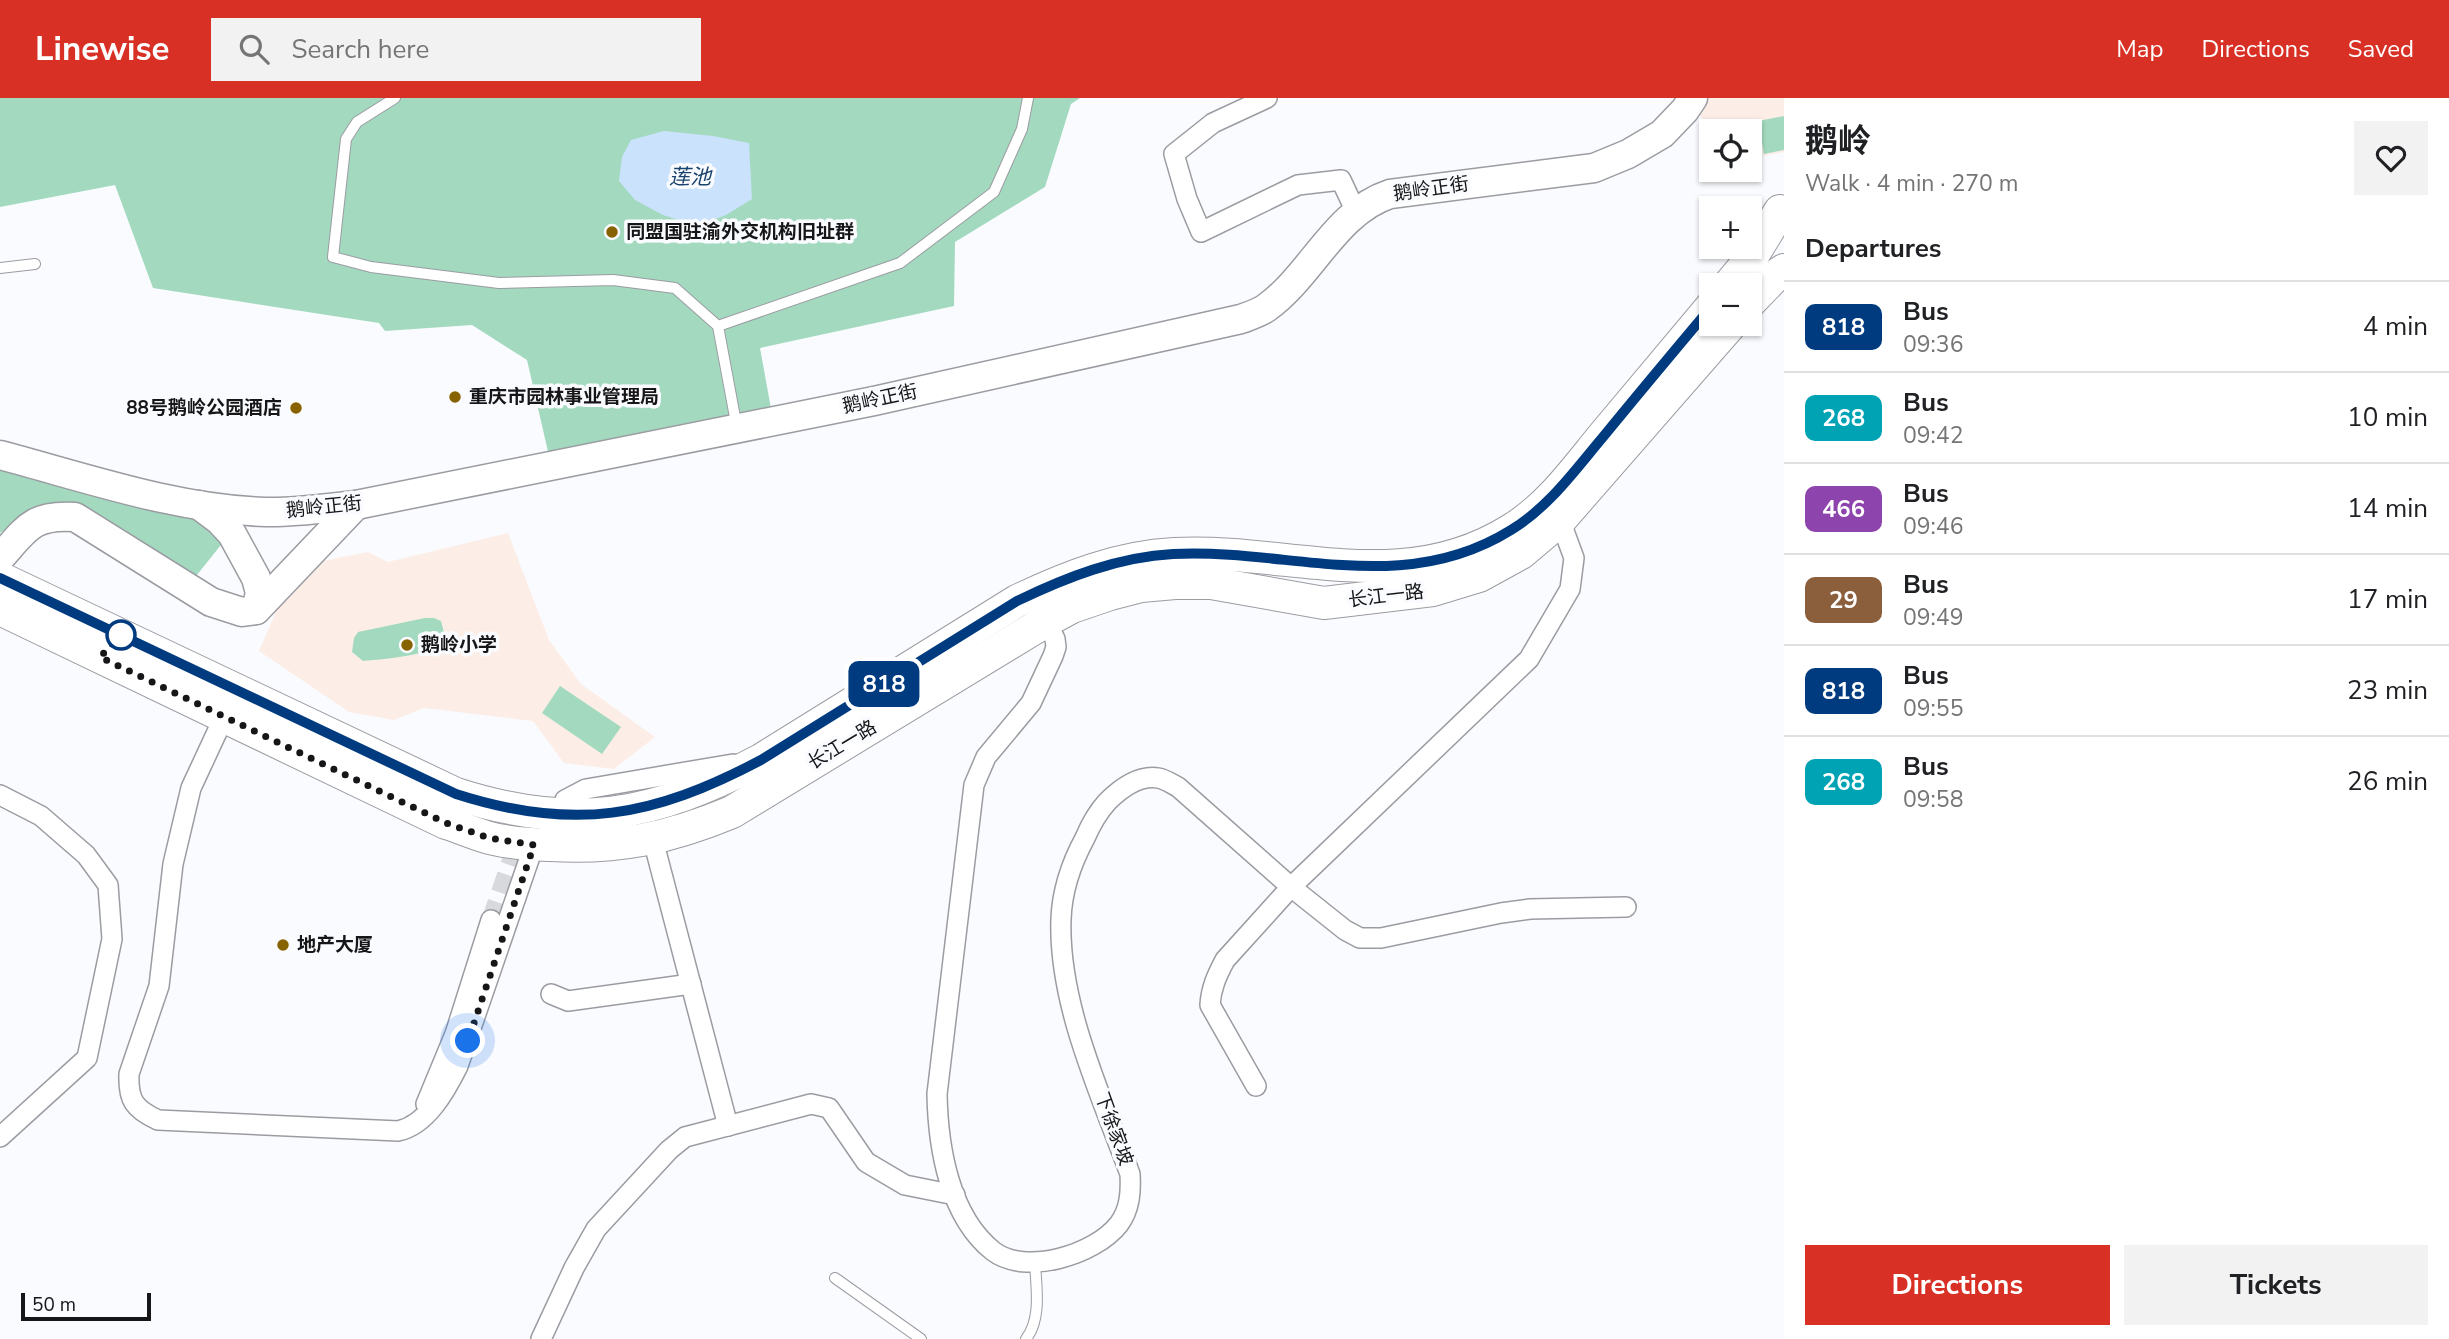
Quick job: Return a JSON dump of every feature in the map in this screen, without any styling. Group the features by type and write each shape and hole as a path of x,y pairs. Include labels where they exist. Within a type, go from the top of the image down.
{"main road":[{"path":"1739,273 1780,211 1775,239 1776,246 1784,254"},
{"path":"1762,291 1784,270"},
{"name":"长江一路","path":"0,578 456,794 526,813 564,816 603,814 647,807 721,781 761,760 1017,601 1058,582 1102,567 1149,557 1214,554 1346,567 1386,567 1426,562 1467,551 1510,531 1548,503 1699,322"},
{"name":"长江一路","path":"0,609 446,823 489,838 534,845 575,847 653,840 691,829 732,812 1046,621 1072,607 1110,594 1142,586 1211,583 1324,603 1433,590 1479,576 1521,553 1560,520 1721,336"}],"street":[{"path":"1267,98 1213,123 1174,154 1187,199 1201,232 1298,185 1341,180 1356,212"},
{"name":"鹅岭正街","path":"0,455 199,505 267,512 356,505 874,401 1241,319 1263,310 1280,296 1356,212 1372,200 1391,194 1594,168 1628,154 1662,134 1693,98"},
{"path":"199,505 232,534 256,578 260,593 256,610"},
{"path":"0,558 28,526 40,519 75,517 211,602 242,612 256,610 356,505"},
{"path":"1256,1086 1210,1005 1211,991 1226,960 1291,887 1529,659 1570,589 1574,558 1560,520"},
{"name":"下徐家坡","path":"1046,621 1055,639 1053,656 1031,703 986,757 974,785 937,1094 940,1140 955,1195 979,1237 995,1252 1015,1261 1059,1259 1102,1239 1118,1225 1127,1209 1131,1192 1130,1174 1078,1029 1068,992 1062,951 1061,917 1067,881 1078,850 1097,813 1118,791 1139,780 1159,778 1178,787 1291,887"},
{"path":"225,717 191,788 173,864 159,986 129,1074 133,1104 151,1116 171,1120 398,1131 407,1129 422,1119 447,1087 468,1041 534,845"},
{"path":"565,800 586,789 761,760"},
{"path":"0,795 41,816 86,855 108,885 112,939 87,1058 0,1137"},
{"path":"653,840 728,1126"},
{"path":"1291,887 1345,930 1360,938 1381,938 1530,909 1626,907"},
{"path":"422,1119 428,1095 455,1034 491,920"},
{"path":"551,994 568,1001 691,984"},
{"path":"541,1339 574,1268 596,1229 643,1177 685,1137 810,1104 829,1108 866,1162 905,1185 955,1195"}],"lane":[{"path":"395,98 357,122 346,139 333,257 371,267 499,283 613,279 675,288 718,326 738,428"},
{"path":"718,326 900,263 994,192 1022,129 1028,98"},
{"path":"0,268 35,264"},
{"path":"1026,1339 1035,1321 1037,1305 1035,1262"},
{"path":"835,1278 921,1339"}],"shaded area":[{"path":"1709,98 1784,98 1784,152 1763,156 1762,119 1703,119 1700,116"},
{"name":"鹅岭小学","path":"508,533 549,640 581,684 655,737 614,769 564,763 533,721 424,708 394,720 349,712 259,651 277,609 317,562 368,552 388,562"}],"green space":[{"path":"0,98 1080,98 1071,104 1045,187 955,242 954,306 760,348 772,414 549,456 527,360 472,325 385,331 379,323 153,288 115,185 0,207"},
{"path":"1784,116 1784,150 1764,154 1762,120"},
{"path":"0,466 199,512 225,540 192,581 99,521 19,521 0,533"},
{"path":"425,618 441,621 446,640 430,650 407,656 363,661 352,652 354,638 358,632"},
{"path":"560,686 621,727 602,754 542,713"}],"water":[{"name":"莲池","path":"664,131 749,143 752,199 726,215 697,226 663,215 635,200 619,181 622,157 631,140"}],"tunnel":[{"path":"491,920 512,859 526,836"}],"bus line":[{"name":"818","path":"0,578 456,794 526,813 564,816 603,814 647,807 721,781 761,760 1017,601 1058,582 1102,567 1137,558 1173,554 1214,554 1346,567 1386,567 1426,562 1467,551 1510,531 1548,503 1699,322"}],"place":[{"name":"同盟国驻渝外交机构旧址群","path":"612,232"},
{"name":"重庆市园林事业管理局","path":"455,397"},
{"name":"88号鹅岭公园酒店","path":"296,408"},
{"name":"鹅岭小学","path":"407,645"},
{"name":"地产大厦","path":"283,945"}],"route":[{"path":"121,635 100,657 446,823 489,838 534,845 468,1041"}]}
